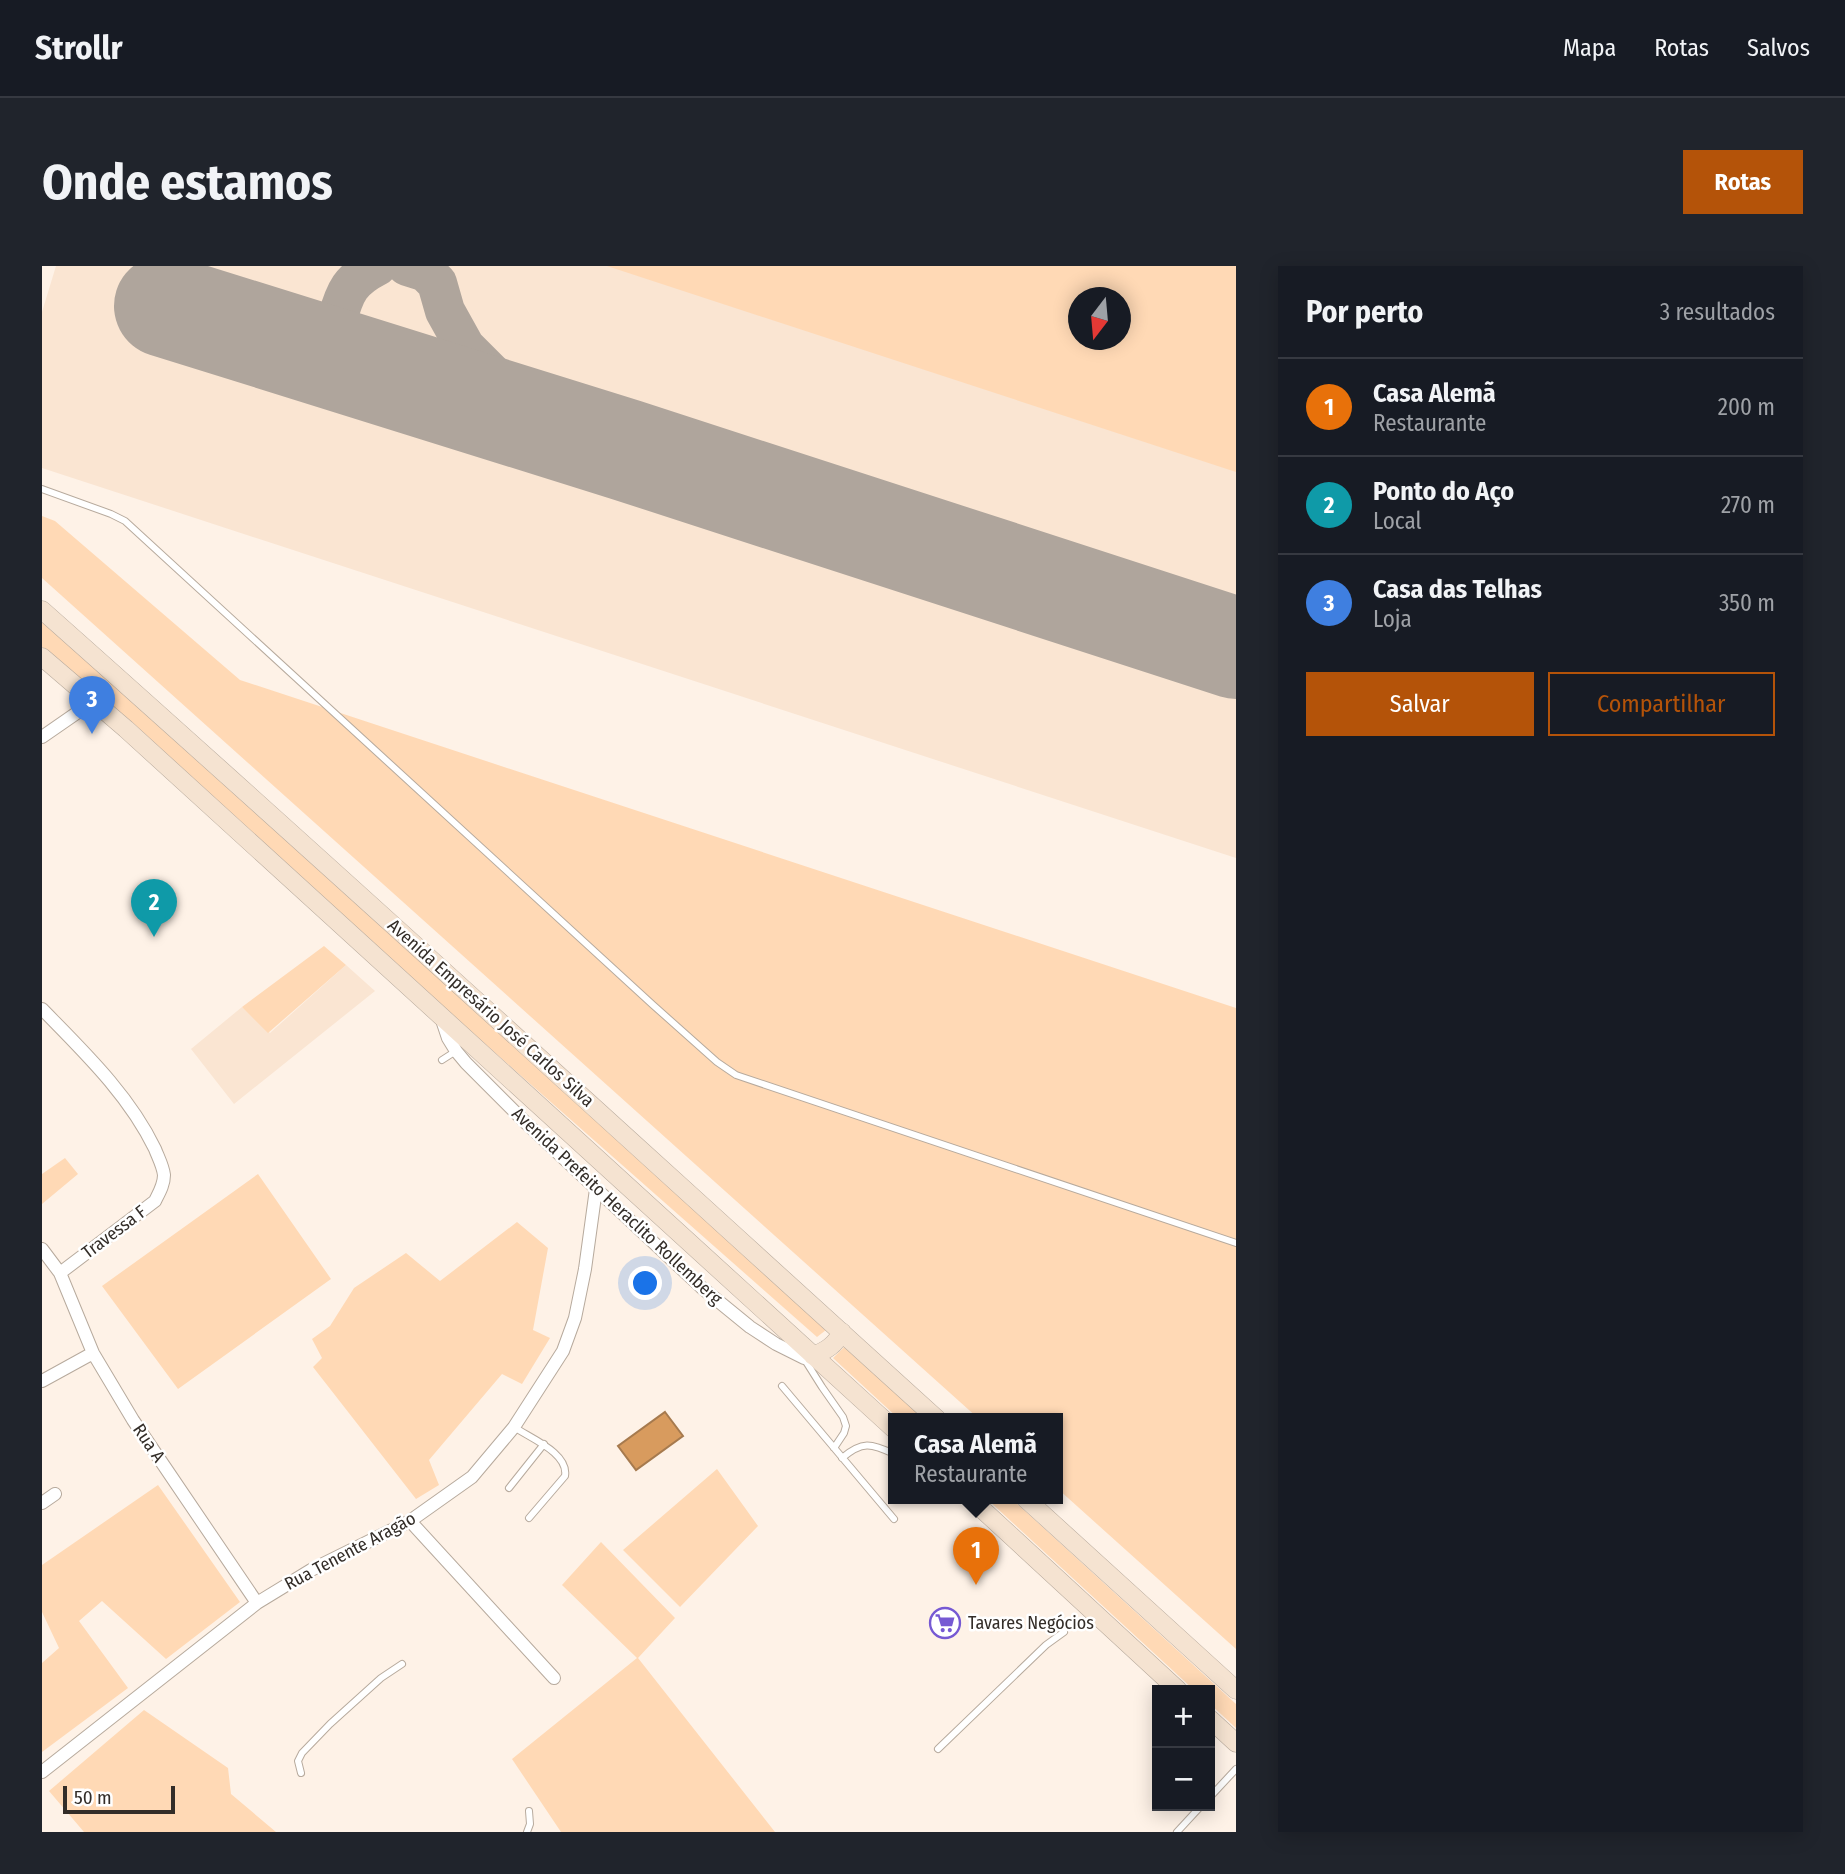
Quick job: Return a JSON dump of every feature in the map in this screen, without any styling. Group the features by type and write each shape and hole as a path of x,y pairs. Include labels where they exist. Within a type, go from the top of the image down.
{"main road":[{"name":"Avenida Empresário José Carlos Silva","path":"42,610 429,956 930,1413"},
{"name":"Avenida Empresário José Carlos Silva","path":"44,662 94,701 682,1236 813,1359 888,1424"},
{"path":"813,1359 836,1343 842,1332"},
{"path":"976,1504 1173,1685"},
{"path":"1031,1504 1236,1690"},
{"path":"1215,1724 1236,1743"}],"street":[{"path":"42,737 94,701"},
{"name":"Travessa F","path":"42,1009 99,1067 145,1130 164,1175 155,1201 60,1273"},
{"name":"Avenida Prefeito Heraclito Rollemberg","path":"441,1016 448,1038 456,1051 527,1124 665,1254 750,1327 776,1344 813,1359"},
{"name":"Rua Tenente Aragão","path":"42,1772 257,1603 311,1570 410,1521 472,1476 514,1427 563,1351 575,1318 585,1269 596,1189"},
{"path":"665,1254 682,1236"},
{"name":"Rua A","path":"42,1249 60,1273 93,1353 133,1420 257,1603"},
{"path":"42,1381 93,1353"},
{"path":"42,1503 55,1494"},
{"path":"410,1521 554,1678"}],"lane":[{"path":"42,489 125,521 653,1005 717,1062 736,1074 1236,1243"},
{"path":"442,1059 456,1051"},
{"path":"813,1359 822,1387 844,1417 844,1433 834,1448"},
{"path":"782,1386 894,1519"},
{"path":"514,1427 544,1444 556,1455 566,1473 528,1518"},
{"path":"509,1488 544,1444"},
{"path":"842,1458 862,1445 888,1452"},
{"path":"938,1749 1046,1645 1064,1632"},
{"path":"301,1773 298,1761 302,1753 330,1724 402,1664"},
{"path":"1215,1792 1236,1769"},
{"path":"527,1832 530,1824 529,1811"},
{"path":"1177,1832 1196,1811"}],"shaded area":[{"path":"56,266 1236,266 1236,858 42,468 42,312"},
{"path":"607,266 1236,266 1236,472"},
{"path":"42,516 55,521 240,680 1236,1008 1236,1649 1063,1493 1063,1413 972,1413 42,578"},
{"path":"42,622 324,871 826,1330 817,1337 443,1007 42,647"},
{"path":"324,946 346,965 268,1033 242,1007"},
{"path":"346,965 375,991 234,1104 191,1049 242,1007 270,1033"},
{"path":"65,1158 78,1174 42,1204 42,1174"},
{"path":"258,1174 331,1279 178,1389 102,1286"},
{"path":"517,1222 548,1248 533,1330 550,1338 522,1384 502,1374 429,1460 439,1485 416,1499 313,1367 322,1358 312,1339 330,1326 354,1288 406,1253 440,1281"},
{"path":"845,1346 918,1413 893,1413 833,1358"},
{"path":"665,1412 683,1436 636,1470 618,1446"},
{"path":"717,1469 758,1526 680,1607 623,1550"},
{"path":"158,1485 240,1602 166,1659 102,1601 79,1621 128,1688 42,1752 42,1663 59,1648 42,1612 42,1565"},
{"path":"992,1504 1017,1504 1236,1704 1236,1728 1215,1709 1215,1685 1189,1685"},
{"path":"601,1542 675,1618 638,1658 775,1832 561,1832 512,1759 637,1658 562,1585"},
{"path":"144,1710 228,1768 231,1794 276,1832 84,1832 49,1791"}],"taxiway":[{"path":"377,266 360,276 350,287 337,320 353,350 380,374"},
{"path":"407,266 426,272 437,283 445,311 465,347 494,376 574,428 626,450"}],"runway":[{"path":"165,306 626,450 1236,648"}],"place":[{"name":"Casa das Telhas","path":"92,734"},
{"name":"Ponto do Aço","path":"154,937"},
{"name":"Casa Alemã","path":"976,1585"},
{"name":"Tavares Negócios","path":"945,1623"}]}
